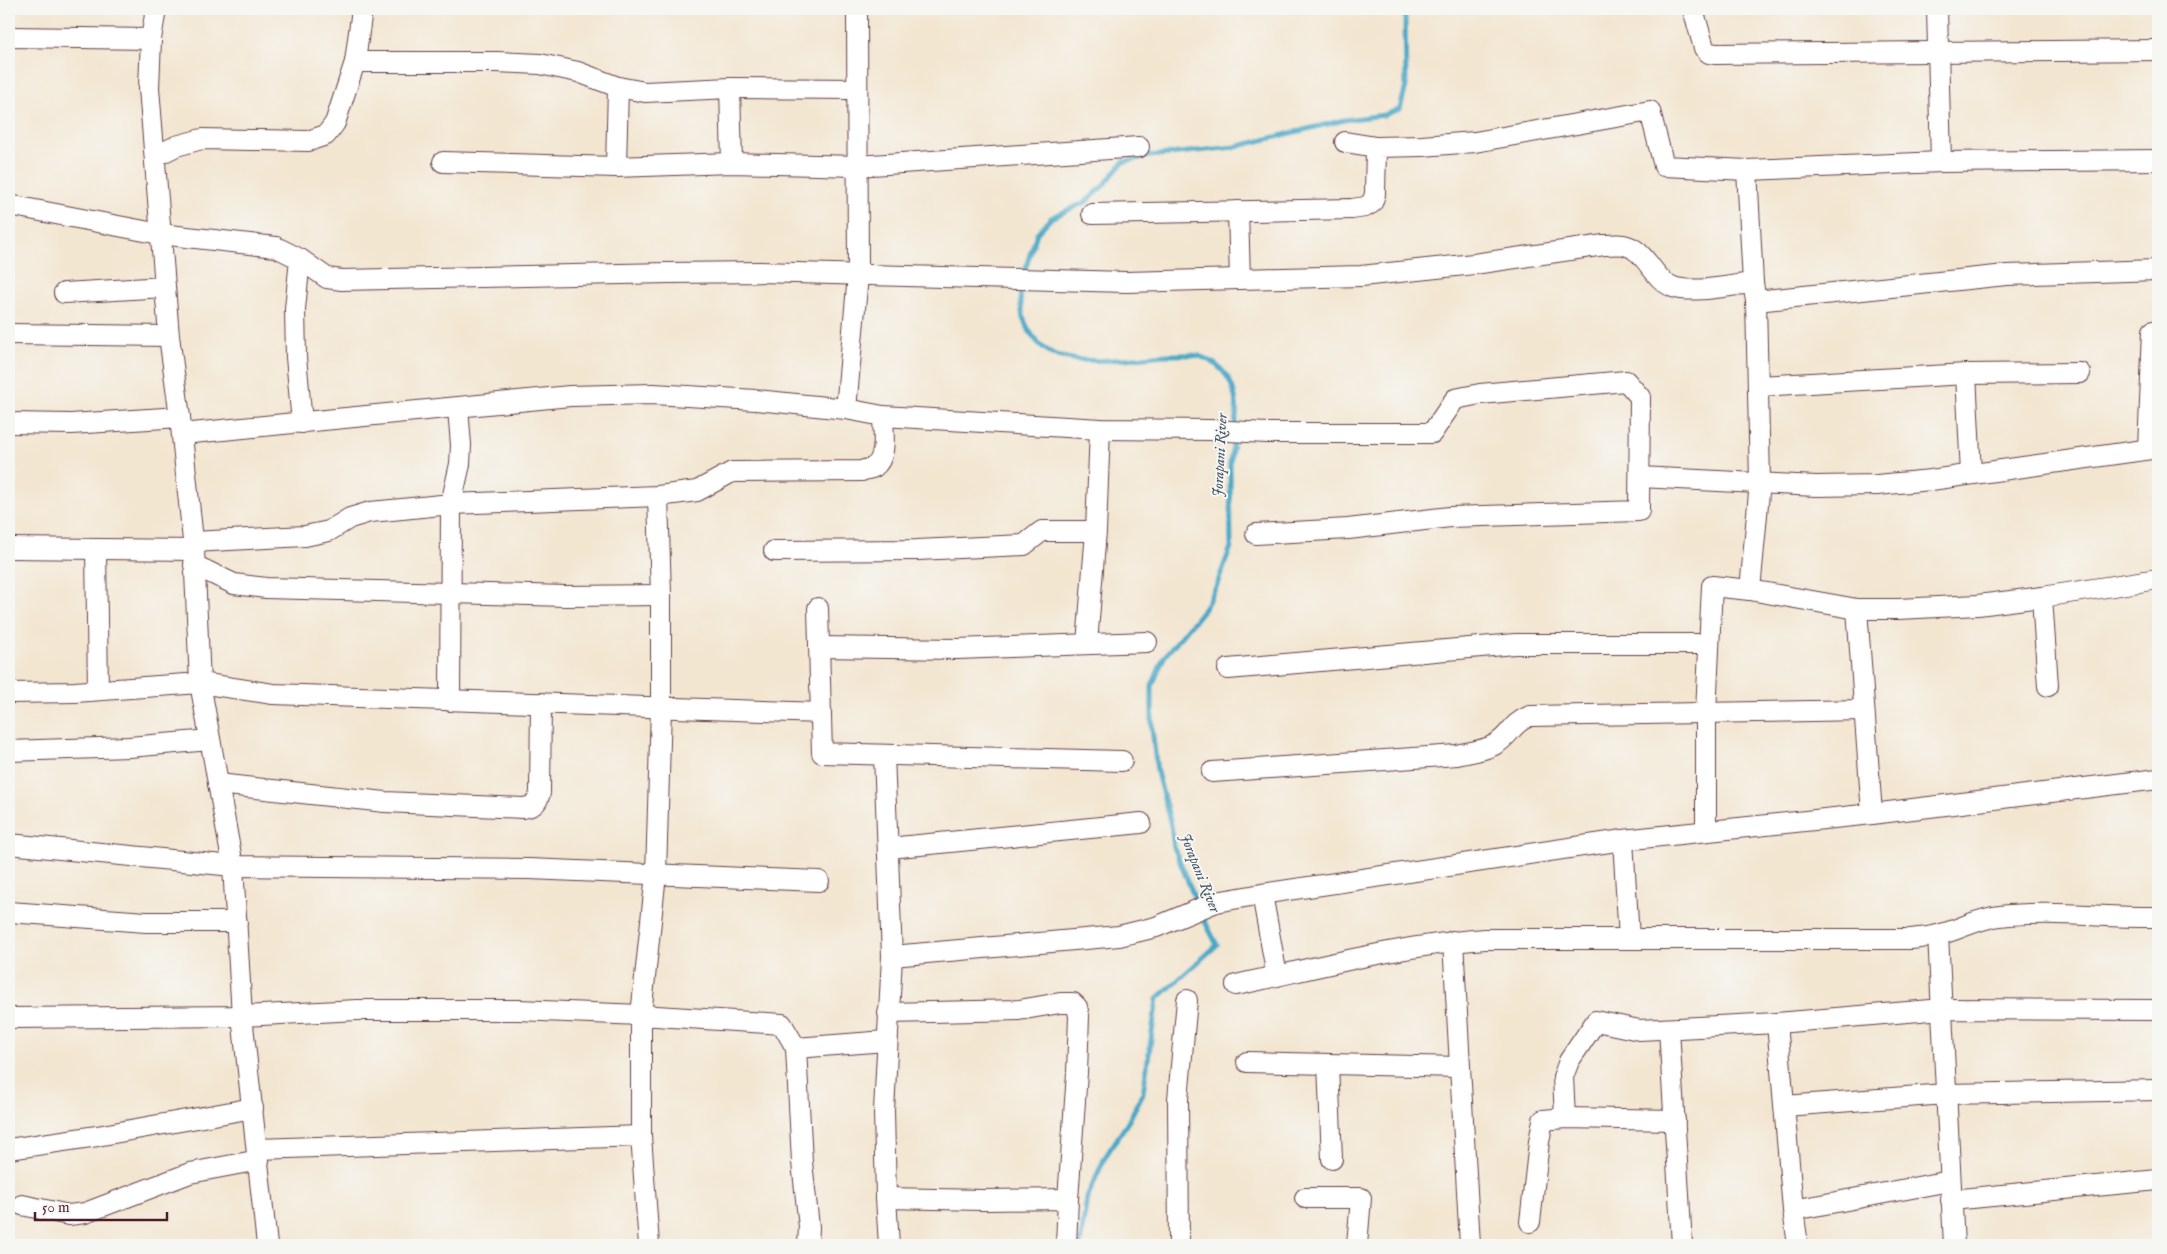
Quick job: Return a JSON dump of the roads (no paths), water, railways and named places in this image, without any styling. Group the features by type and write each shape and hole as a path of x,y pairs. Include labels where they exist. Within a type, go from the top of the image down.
{"street":[{"path":"165,9 156,9 151,38 149,88 156,156 160,234 169,336 181,425 194,553 200,682 233,866 242,1016 267,1245"},
{"path":"156,156 176,146 202,139 308,141 326,135 335,123 355,62 362,9"},
{"path":"846,409 858,275 857,9"},
{"path":"1693,9 1704,48 1709,53 2158,50"},
{"path":"1937,9 1941,162"},
{"path":"9,37 151,38"},
{"path":"355,62 497,62 540,64 578,72 618,87 645,92 730,88 856,89"},
{"path":"616,167 618,87"},
{"path":"730,88 732,163"},
{"path":"1345,142 1376,147 1475,142 1650,111 1664,166 1747,170 1941,162 2158,160"},
{"path":"443,162 616,167 732,163 857,166 1139,147"},
{"path":"1092,214 1364,207 1372,203 1375,194 1376,147"},
{"path":"1747,170 1759,386 1760,482 1750,590"},
{"path":"9,206 160,234 276,247 300,258 327,278 342,280 668,273 858,275 1126,282 1361,276 1474,264 1604,245 1625,245 1638,252 1661,280 1673,287 1689,290 1755,292 2006,275 2158,270"},
{"path":"1238,211 1240,279"},
{"path":"300,258 295,309 296,357 302,423"},
{"path":"64,293 165,287"},
{"path":"1640,477 1816,486 1877,485 2153,449 2153,331 2158,330"},
{"path":"9,334 169,336"},
{"path":"1759,386 1966,374 2080,373"},
{"path":"1966,374 1971,474"},
{"path":"9,423 181,425 302,423 570,396 653,394 756,400 846,409 883,416 1100,429 1210,430 1266,433 1432,433 1455,399 1626,381 1640,397 1640,511 1450,517 1348,529 1256,534"},
{"path":"450,701 451,504 460,464 461,445 458,408"},
{"path":"9,548 194,553 305,536 329,530 350,518 370,512 451,504 658,496 697,491 719,477 732,472 862,471 874,467 880,459 883,449 883,416"},
{"path":"1087,644 1096,531 1100,429"},
{"path":"649,1245 641,1136 642,1015 656,874 661,708 661,595 658,496"},
{"path":"774,551 917,550 1024,545 1042,530 1096,531"},
{"path":"96,549 98,690"},
{"path":"194,553 228,582 247,587 566,596 661,595"},
{"path":"1706,830 1706,713 1712,586 1750,590 1857,609 1898,609 1978,605 2158,579"},
{"path":"2042,597 2048,686"},
{"path":"818,608 822,753 1122,761"},
{"path":"1857,609 1872,814"},
{"path":"819,647 957,649 1147,642"},
{"path":"1228,670 1515,644 1709,644"},
{"path":"9,693 98,690 200,682 273,694 821,713"},
{"path":"218,784 385,802 523,808 533,806 538,801 540,793 541,704"},
{"path":"1212,772 1457,755 1495,745 1517,721 1530,716 1864,710"},
{"path":"9,751 129,747 210,740"},
{"path":"884,754 892,956 886,1041 884,1111 889,1245"},
{"path":"892,956 1119,936 1156,927 1187,916 1216,902 1622,840 1872,814 2158,779"},
{"path":"889,848 1141,823"},
{"path":"1622,840 1630,939"},
{"path":"9,844 233,866 529,869 818,881"},
{"path":"1262,894 1277,976"},
{"path":"9,912 146,922 237,922"},
{"path":"1236,985 1348,959 1453,941 1485,939 1911,939 1938,935 1974,921 2026,913 2122,918 2158,917"},
{"path":"1938,935 1954,1245"},
{"path":"1453,941 1470,1245"},
{"path":"1179,1245 1178,1099 1186,1000"},
{"path":"888,1013 1019,1010 1060,1003 1073,1003 1077,1007 1079,1016 1078,1073 1066,1245"},
{"path":"1565,1118 1563,1076 1569,1061 1596,1021 1639,1030 1777,1023 1943,1009 2158,1010"},
{"path":"9,1018 242,1016 357,1010 518,1010 642,1015 782,1024 796,1048 802,1162 809,1227 808,1245"},
{"path":"1777,1023 1793,1210 1798,1245"},
{"path":"1669,1029 1676,1120 1682,1245"},
{"path":"796,1048 886,1041"},
{"path":"1247,1062 1460,1067"},
{"path":"1328,1064 1332,1159"},
{"path":"1785,1106 1946,1094 2158,1090"},
{"path":"9,1149 253,1108"},
{"path":"1530,1222 1538,1142 1543,1120 1565,1118 1676,1120"},
{"path":"22,1204 59,1213 85,1213 190,1173 258,1155 641,1136"},
{"path":"1793,1210 1951,1190 2158,1180"},
{"path":"886,1198 1068,1199"},
{"path":"1305,1198 1362,1198 1357,1245"}],"waterway":[{"name":"Jorapani River","path":"1023,276 1037,233 1051,218 1087,201 1105,184 1123,162 1150,156 1235,147 1344,120 1384,115 1400,109 1406,86 1405,16 1403,9"},
{"name":"Jorapani River","path":"1022,284 1021,304 1023,317 1041,346 1058,356 1088,360 1115,360 1168,355 1199,356 1219,367 1231,384 1236,404 1235,426"},
{"name":"Jorapani River","path":"1197,904 1174,847 1171,825 1157,772 1152,728 1152,686 1164,657 1204,609 1216,587 1231,547 1230,464 1234,435"},
{"name":"Jorapani River","path":"1080,1245 1087,1198 1105,1157 1128,1122 1143,1093 1157,999 1217,945 1200,912"}]}
